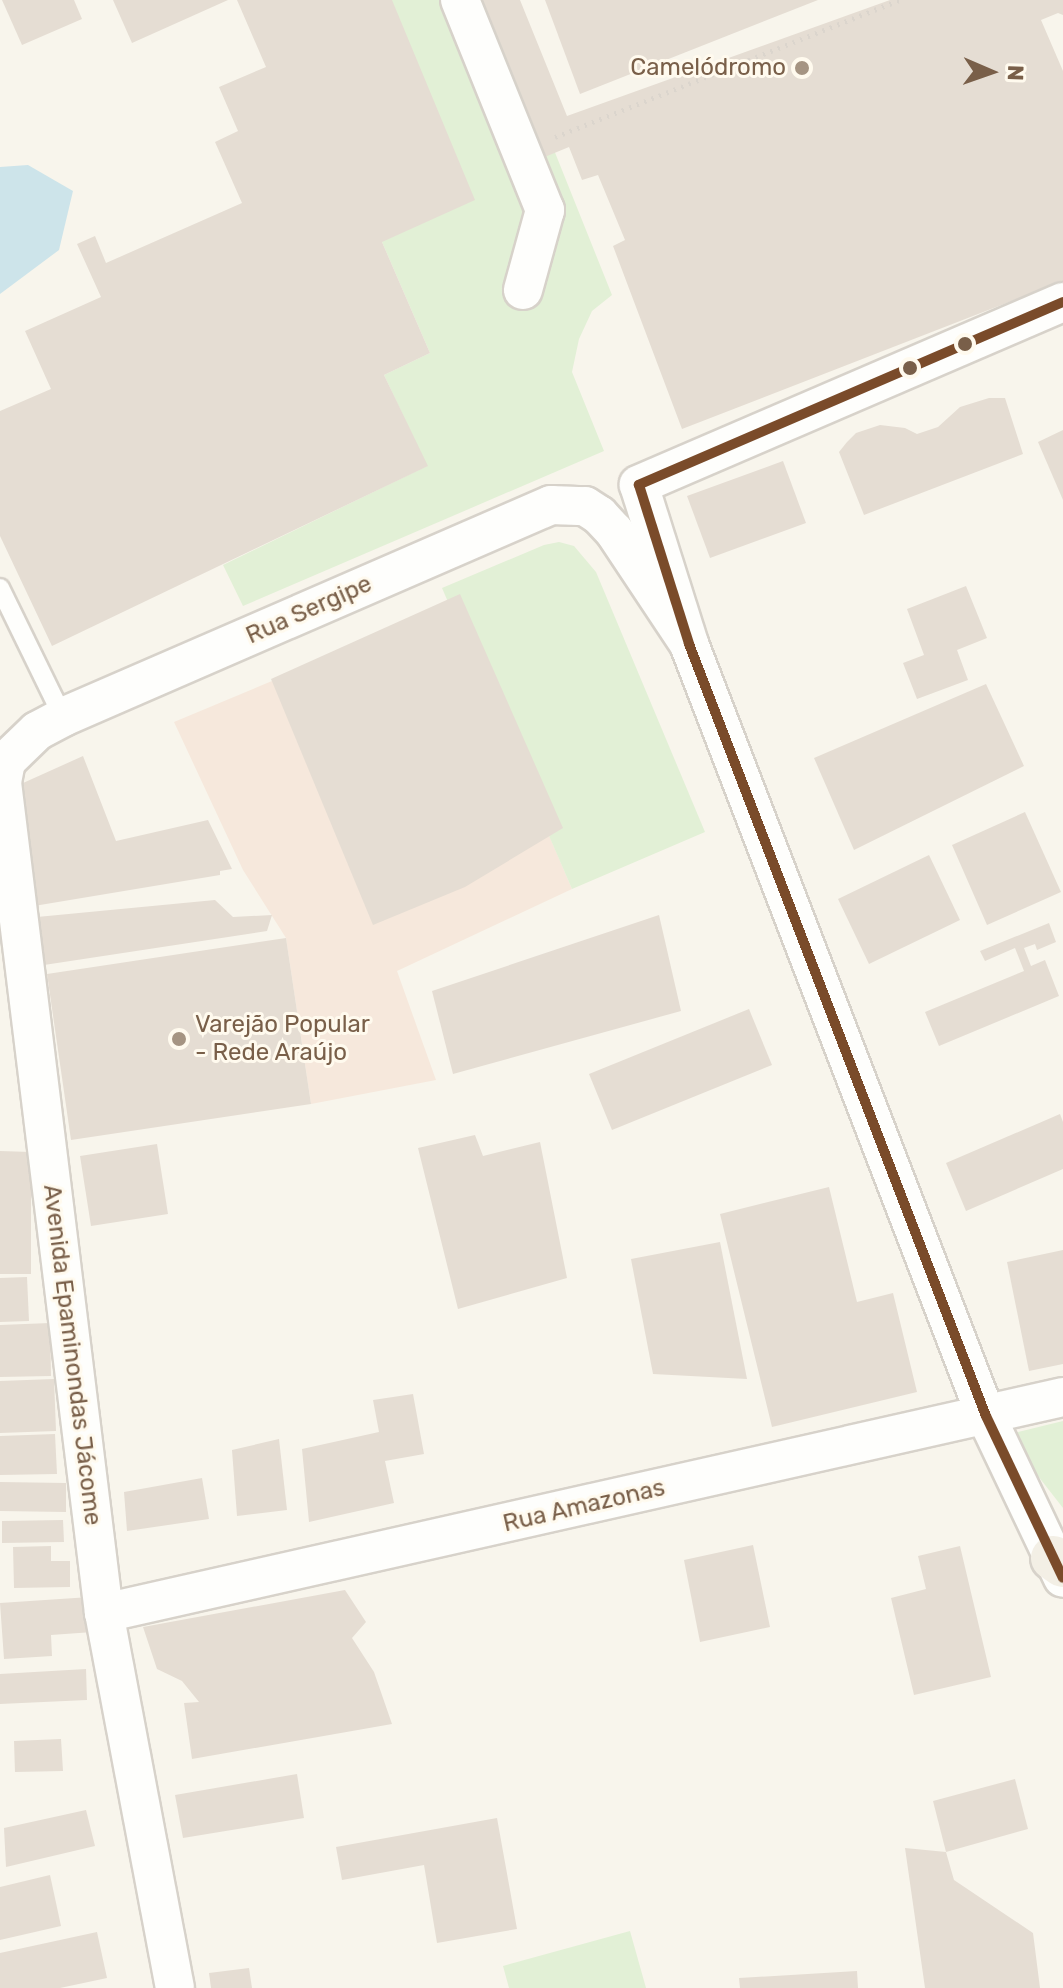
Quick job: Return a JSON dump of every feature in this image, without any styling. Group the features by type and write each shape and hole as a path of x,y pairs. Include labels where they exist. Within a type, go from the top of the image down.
{"street":[{"path":"460,0 545,210 523,290"},
{"path":"1060,1567 986,1416 689,644 639,485 1063,302"},
{"name":"Rua Sergipe","path":"50,724 551,505 585,506 614,531 689,644"},
{"name":"Avenida Epaminondas Jácome","path":"50,724 6,761 2,782 104,1613 175,1988"},
{"name":"Rua Amazonas","path":"104,1613 1063,1397"}],"lane":[{"path":"0,588 50,724"}],"path":[{"path":"521,150 900,0"}],"shaded area":[{"path":"451,606 572,889 397,971 436,1080 311,1104 286,938 243,870 174,722"}],"green space":[{"path":"362,0 494,0 612,295 592,311 579,339 572,372 604,451 243,606 223,565 427,466 384,375 430,353 382,242"},
{"path":"559,542 574,546 596,572 705,832 572,889 442,588 544,545"},
{"path":"1063,1421 1063,1508 1006,1435"},
{"path":"630,1931 646,1988 509,1988 503,1966"}],"water":[{"path":"28,165 73,191 59,250 0,294 0,167"}],"building":[{"path":"2,0 74,0 82,19 22,45"},
{"path":"113,0 228,0 132,43"},
{"path":"237,0 392,0 475,200 382,242 430,353 384,375 428,466 52,646 0,536 0,411 51,389 25,331 101,297 77,244 95,236 106,263 242,203 215,142 238,131 219,87 266,67"},
{"path":"469,0 520,0 567,116 890,0 1063,0 1063,15 1058,13 1041,20 1063,71 1063,281 682,429 613,246 625,240 598,175 582,180 569,147 535,161"},
{"path":"545,0 818,0 580,94"},
{"path":"989,398 1005,398 1023,454 864,515 839,452 856,433 880,425 905,428 917,434 938,427 960,407"},
{"path":"1063,430 1063,500 1038,442"},
{"path":"783,461 806,523 710,558 687,496"},
{"path":"966,586 987,638 957,650 968,680 917,699 903,663 924,655 907,609"},
{"path":"460,594 563,828 465,887 373,925 271,679"},
{"path":"986,684 1024,766 854,850 814,758"},
{"path":"83,756 116,841 208,820 232,869 220,871 220,875 34,906 12,788"},
{"path":"1025,812 1061,892 987,925 952,845"},
{"path":"929,855 960,920 869,964 838,899"},
{"path":"215,900 233,917 272,915 267,931 44,965 37,917"},
{"path":"659,915 681,1011 453,1074 432,991"},
{"path":"1049,923 1056,942 1037,950 1035,944 1024,948 1031,966 1045,960 1059,996 939,1046 925,1012 1024,971 1015,948 985,961 980,951"},
{"name":"Varejão Popular - Rede Araújo","path":"286,938 311,1104 71,1140 47,974"},
{"path":"749,1009 772,1065 612,1130 589,1074"},
{"path":"1060,1114 1063,1122 1063,1169 966,1211 946,1163"},
{"path":"475,1135 483,1156 540,1142 567,1278 458,1309 418,1148"},
{"path":"157,1144 168,1214 91,1226 80,1156"},
{"path":"0,1151 31,1152 31,1274 0,1274"},
{"path":"829,1187 857,1302 893,1293 917,1392 772,1427 720,1214"},
{"path":"720,1242 747,1379 653,1374 631,1259"},
{"path":"1063,1250 1063,1364 1029,1371 1007,1262"},
{"path":"27,1277 29,1321 0,1322 0,1278"},
{"path":"50,1323 51,1376 0,1377 0,1325"},
{"path":"54,1379 56,1431 0,1433 0,1381"},
{"path":"413,1394 424,1454 385,1461 394,1503 309,1522 302,1449 379,1432 373,1400"},
{"path":"55,1434 57,1474 0,1475 0,1436"},
{"path":"279,1439 287,1510 237,1516 232,1450"},
{"path":"202,1478 209,1519 127,1531 124,1492"},
{"path":"0,1482 66,1483 66,1512 0,1511"},
{"path":"63,1520 64,1542 2,1543 2,1521"},
{"path":"753,1545 770,1627 700,1642 684,1560"},
{"path":"51,1546 51,1561 70,1561 70,1587 14,1588 13,1547"},
{"path":"960,1546 991,1677 914,1695 891,1598 926,1589 918,1556"},
{"path":"345,1590 366,1622 352,1638 374,1672 392,1724 192,1759 184,1703 199,1702 182,1681 157,1669 143,1627"},
{"path":"90,1597 93,1632 51,1635 52,1656 4,1659 0,1603"},
{"path":"86,1669 87,1700 0,1704 0,1674"},
{"path":"61,1739 63,1771 15,1772 14,1741"},
{"path":"297,1774 304,1818 183,1838 175,1795"},
{"path":"1015,1779 1028,1829 946,1852 933,1801"},
{"path":"86,1810 95,1846 6,1867 4,1828"},
{"path":"497,1818 517,1929 437,1943 424,1865 342,1880 336,1847"},
{"path":"905,1848 946,1852 954,1880 1033,1933 1040,1988 925,1988"},
{"path":"50,1875 61,1926 0,1940 0,1887"},
{"path":"97,1932 107,1978 60,1988 0,1988 0,1953"},
{"path":"249,1968 252,1988 211,1988 209,1973"},
{"path":"857,1971 858,1988 740,1988 739,1978"}],"transit line":[{"path":"1063,302 639,485 689,644 986,1416 1063,1578"}],"place":[{"name":"Camelódromo","path":"802,68"},
{"name":"Varejão Popular - Rede Araújo","path":"179,1039"}]}
